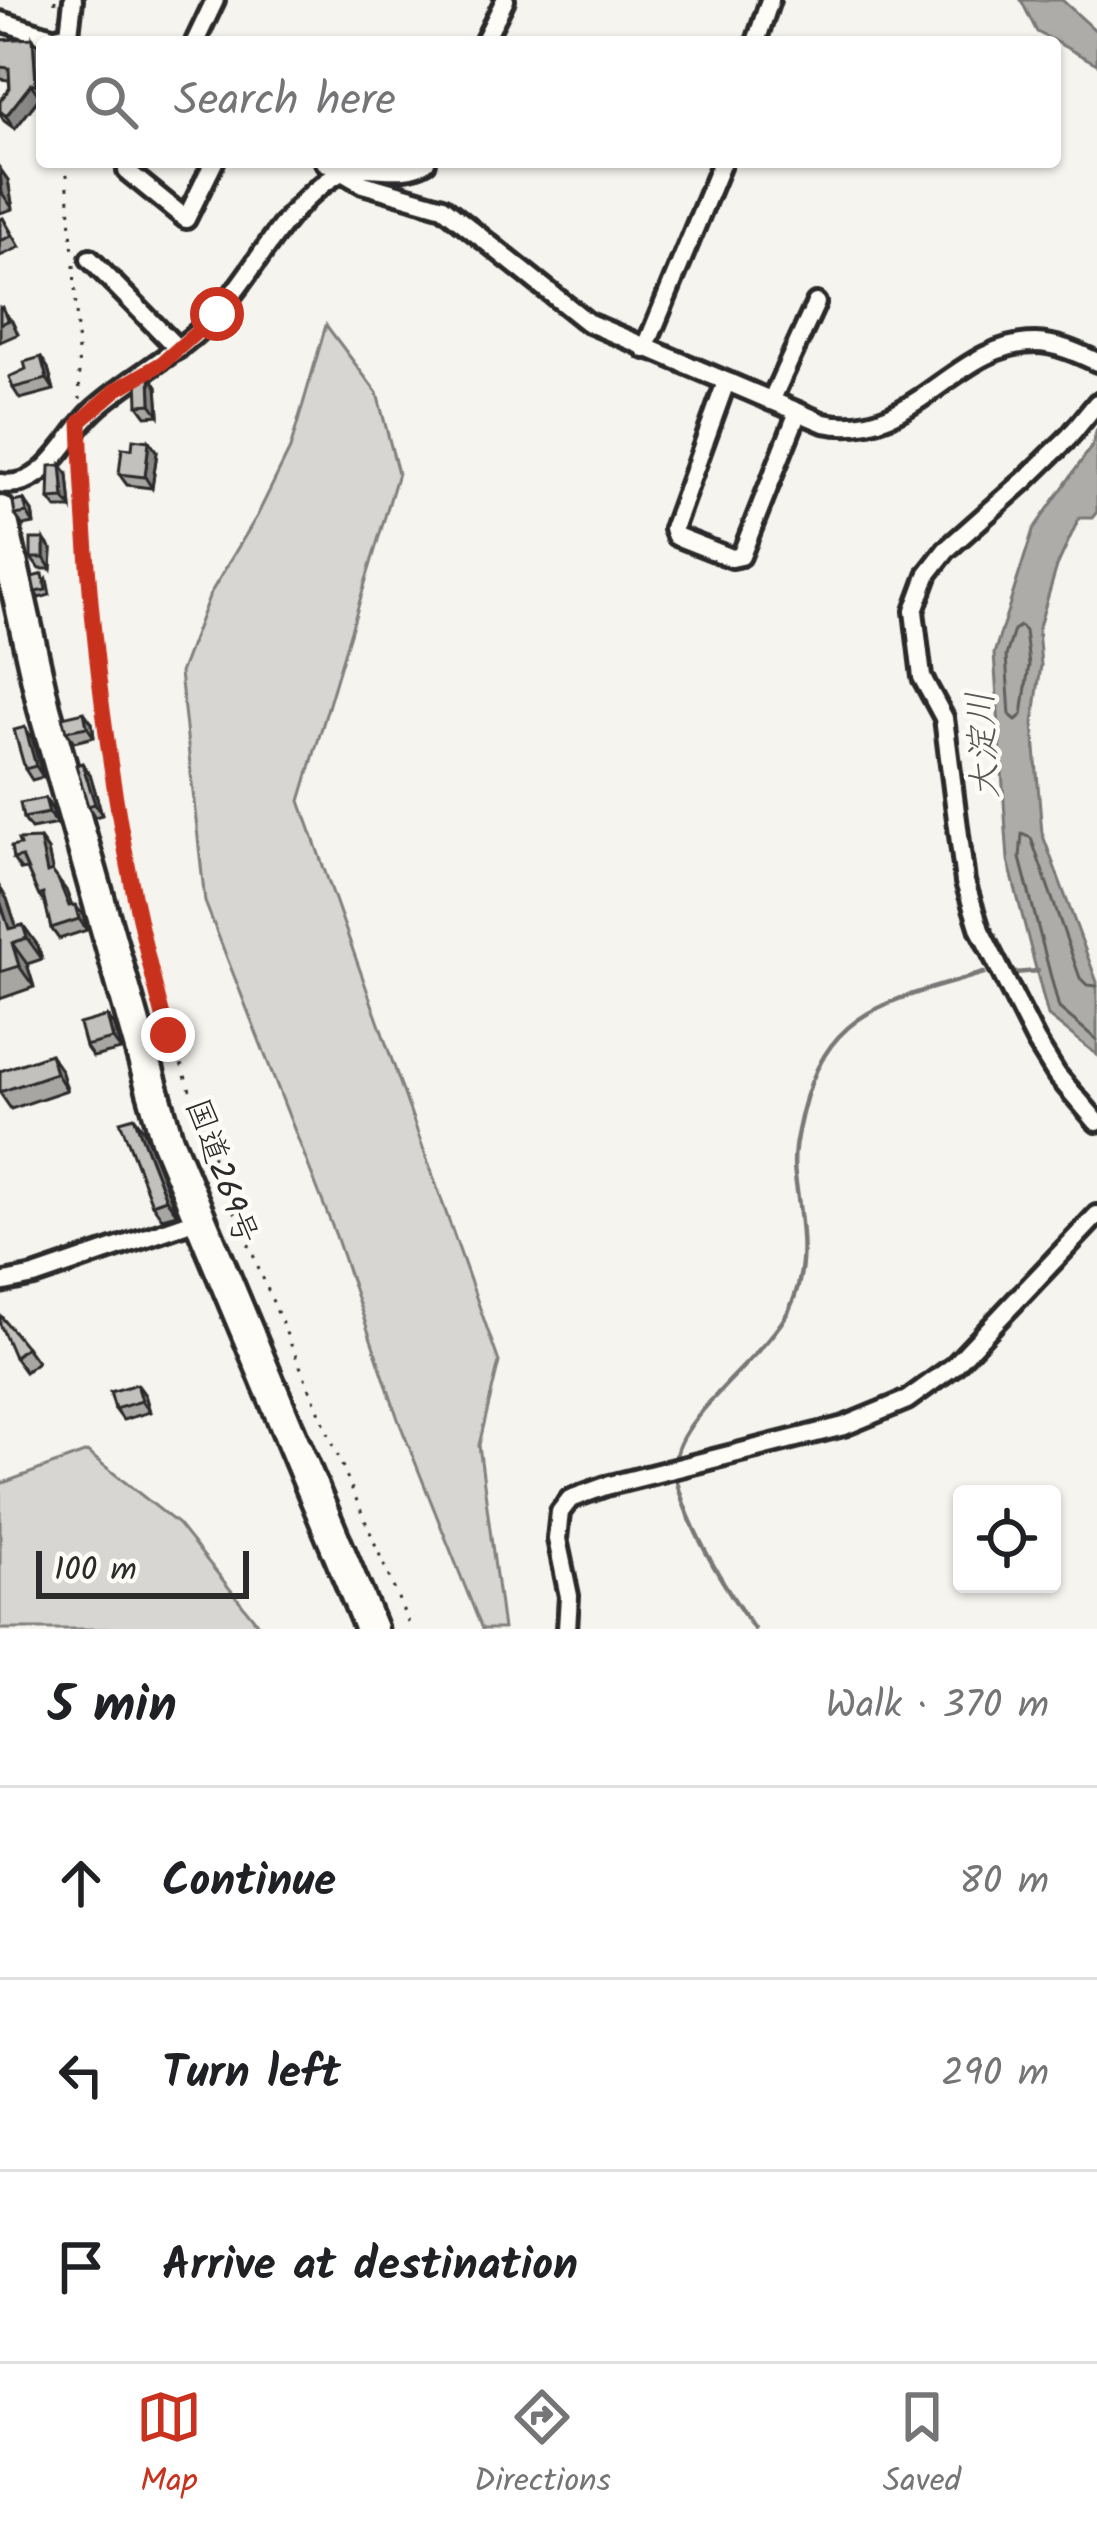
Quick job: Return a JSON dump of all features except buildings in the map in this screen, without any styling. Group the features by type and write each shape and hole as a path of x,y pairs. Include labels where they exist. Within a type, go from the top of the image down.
{"highway":[{"name":"国道269号","path":"0,512 44,708 167,1140 371,1629"}],"street":[{"path":"67,36 73,0"},
{"path":"198,36 215,0"},
{"path":"487,36 506,0"},
{"path":"758,36 770,0"},
{"path":"0,21 49,36"},
{"path":"127,171 187,219 211,168"},
{"path":"337,168 363,184 443,207 587,322 842,427 886,420 990,351 1036,342 1097,362"},
{"path":"0,483 27,481 42,472 80,422 116,390 162,363 217,314 306,197 343,171 416,168"},
{"path":"645,349 720,168"},
{"path":"90,259 178,349"},
{"path":"771,401 816,303"},
{"path":"726,382 673,529 676,536 732,558 741,556 798,412"},
{"path":"1097,403 1055,452 946,550 928,573 914,611 922,677 944,718 964,882 980,930 1036,1041 1057,1075 1097,1122"},
{"path":"567,1629 569,1596 556,1539 560,1512 570,1499 883,1413 938,1381 1097,1215"},
{"path":"0,1283 34,1276 197,1220"}],"path":[{"path":"66,168 77,301 83,503 101,708 122,849 154,983 219,1174 411,1629"}],"shaded area":[{"path":"326,325 377,393 398,473 300,801 499,1362 479,1445 503,1629 482,1629 398,1419 336,1236 205,902 180,673 210,594 290,449"},
{"path":"87,1452 178,1524 262,1629 0,1629 0,1484"}],"water":[{"path":"1021,0 1062,0 1097,32 1097,64 1061,45 1061,36 1037,32"},
{"path":"1097,429 1097,512 1092,518 1079,518 1057,566 1038,630 1041,665 1033,724 1042,833 1097,982 1097,1055 1048,1016 1008,860 994,654 1033,530 1092,446"}],"waterway":[{"path":"1014,973 1038,971"},
{"path":"675,1462 691,1425 778,1328 796,1293 802,1244 796,1144 813,1077 828,1050 868,1013 984,973"},
{"path":"675,1473 696,1533 754,1629"}],"route":[{"path":"168,1035 122,849 101,708 80,422 116,390 162,363 217,314"}],"water label":[{"name":"大淀川","path":"985,745"}]}
